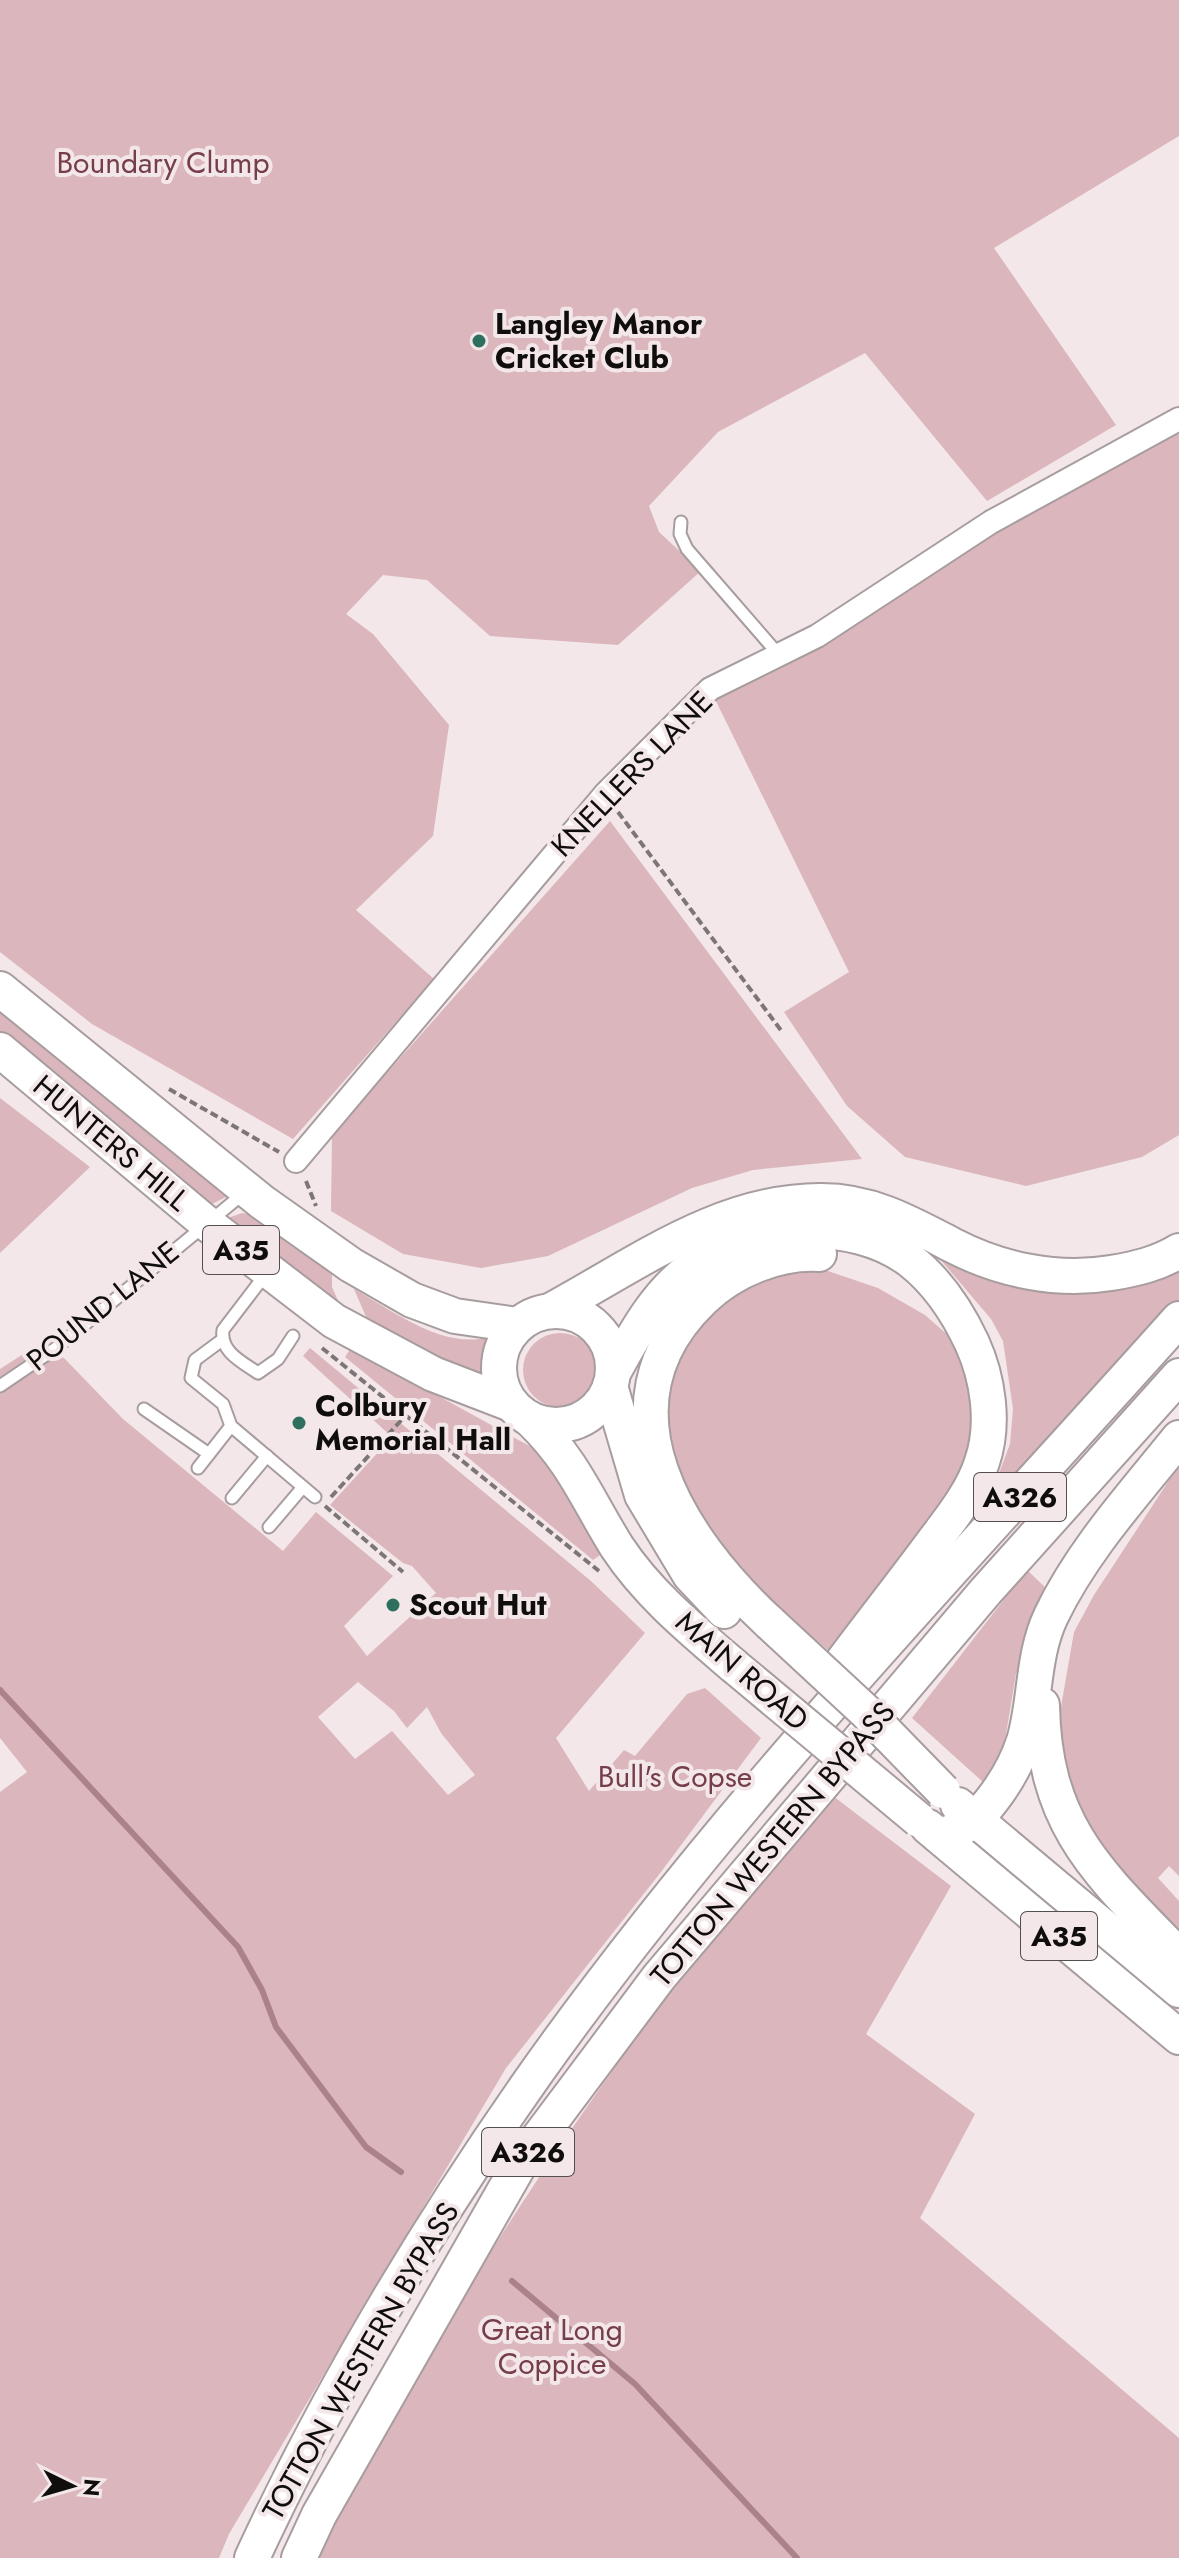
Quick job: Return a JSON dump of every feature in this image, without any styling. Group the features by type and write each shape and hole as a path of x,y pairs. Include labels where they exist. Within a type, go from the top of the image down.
{"main road":[{"name":"HUNTERS HILL","path":"0,989 248,1190 351,1265 412,1300 455,1316 518,1325"},
{"name":"HUNTERS HILL","path":"0,1050 205,1222 341,1326 433,1374 521,1412"},
{"path":"688,1877 958,1509 983,1459 988,1406 986,1383 954,1306 908,1259 861,1238 812,1231 755,1239 692,1267 653,1306 603,1401 578,1421 555,1425 521,1412 498,1372 500,1354 518,1325 550,1311 721,1219 755,1207 789,1202 852,1203 887,1212 984,1259 1049,1275 1087,1277 1137,1269 1179,1251"},
{"path":"764,1631 690,1534 656,1460 650,1434 651,1405 656,1379 677,1329 690,1311 728,1278 779,1258 807,1254 838,1255 883,1268 924,1293 971,1341"},
{"path":"550,1311 566,1311 596,1327 606,1340 612,1380"},
{"name":"TOTTON WESTERN BYPASS","path":"252,2558 297,2464 388,2305 492,2137 580,2014 688,1877 860,1674 1179,1319"},
{"name":"TOTTON WESTERN BYPASS","path":"299,2558 319,2515 522,2160 659,1977 749,1869 986,1591 1179,1376"},
{"name":"MAIN ROAD","path":"612,1380 642,1495 690,1575 723,1610 764,1631 975,1821 1179,1990"},
{"name":"MAIN ROAD","path":"521,1412 559,1447 618,1548 672,1613 1179,2037"},
{"path":"928,1828 952,1833 975,1821 999,1791 1019,1753 1037,1659 1050,1617 1080,1566 1179,1438"},
{"path":"1050,1617 1042,1681 1043,1729 1047,1770 1059,1808 1099,1874 1179,1956"}],"street":[{"name":"KNELLERS LANE","path":"296,1161 605,794 710,689 817,636 991,522 1179,419"}],"lane":[{"path":"681,522 680,534 687,549 779,655"},
{"name":"POUND LANE","path":"0,1386 56,1348 205,1222 248,1190"},
{"path":"268,1271 223,1330 222,1340 230,1353 258,1373 278,1359 293,1336"},
{"path":"222,1340 195,1360 191,1378 223,1404 231,1426 320,1501"},
{"path":"144,1409 209,1454"},
{"path":"198,1468 231,1426"},
{"path":"232,1498 267,1456"},
{"path":"269,1527 303,1487"}],"path":[{"path":"605,794 783,1033"},
{"path":"162,1084 296,1161 322,1215"},
{"path":"329,1352 604,1576"},
{"path":"403,1572 320,1501 406,1415"}],"green space":[{"name":"Boundary Clump","path":"0,0 1179,0 1179,136 994,248 1116,425 987,501 865,353 718,432 649,506 659,532 701,571 618,645 490,636 427,580 383,575 346,614 373,634 449,725 433,836 356,910 434,979 293,1139 92,1024 0,952"},
{"path":"1179,419 1179,1135 1142,1157 1026,1186 905,1157 847,1106 784,1012 849,972 710,689"},
{"path":"610,821 862,1159 753,1170 692,1188 548,1256 481,1268 403,1254 331,1211 332,1135"},
{"path":"0,1010 230,1195 204,1208 0,1035"},
{"path":"0,1098 90,1167 0,1253"},
{"path":"242,1213 258,1216 332,1274 332,1287 344,1314 222,1220"},
{"path":"942,1249 1018,1282 1179,1267 1179,1302 1007,1496 992,1492 1010,1444 1013,1409 1003,1341 991,1319 940,1259"},
{"path":"828,1271 878,1288 925,1315 950,1337 970,1383 977,1414 960,1484 835,1656 753,1587 711,1540 692,1509 676,1472 664,1415 665,1397 676,1366 694,1338 723,1305 751,1285 767,1279"},
{"path":"354,1289 401,1317 436,1333 471,1340 489,1337 483,1366 486,1381 365,1327 367,1319"},
{"path":"560,1333 574,1336 586,1344 594,1356 597,1370 594,1384 586,1396 574,1404 560,1407 546,1404 534,1396 526,1384 523,1370 526,1356 534,1344 546,1336"},
{"name":"Bull's Copse","path":"39,1344 64,1358 123,1419 283,1551 316,1512 393,1576 344,1626 367,1656 436,1593 412,1566 403,1563 330,1505 392,1437 303,1356 310,1348 591,1581 645,1633 556,1738 589,1791 624,1750 635,1756 687,1694 705,1688 761,1738 661,1872 506,2068 229,2534 219,2558 0,2558 0,1792 27,1772 0,1738 0,1369","holes":["358,1682 394,1711 407,1728 427,1707 441,1733 475,1775 448,1795 392,1731 355,1759 318,1717"]},
{"path":"351,1348 546,1455 606,1551 593,1560 345,1357"},
{"path":"1179,1465 1179,1876 1169,1866 1158,1878 1179,1901 1179,1933 1100,1849 1074,1797 1058,1724 1074,1632 1094,1595"},
{"path":"1027,1570 1048,1590 1016,1674 1003,1752 984,1783 912,1718"},
{"name":"Great Long Coppice","path":"833,1796 951,1886 866,2034 975,2114 920,2218 1179,2438 1179,2558 319,2558 360,2474 454,2310 580,2117 701,1952"}],"waterway":[{"path":"0,1690 238,1947 262,1990 276,2027 366,2147 401,2172"},
{"path":"512,2281 635,2384 797,2558"}],"place":[{"name":"Langley Manor Cricket Club","path":"479,341"},
{"name":"Colbury Memorial Hall","path":"299,1423"},
{"name":"Scout Hut","path":"393,1605"}]}
